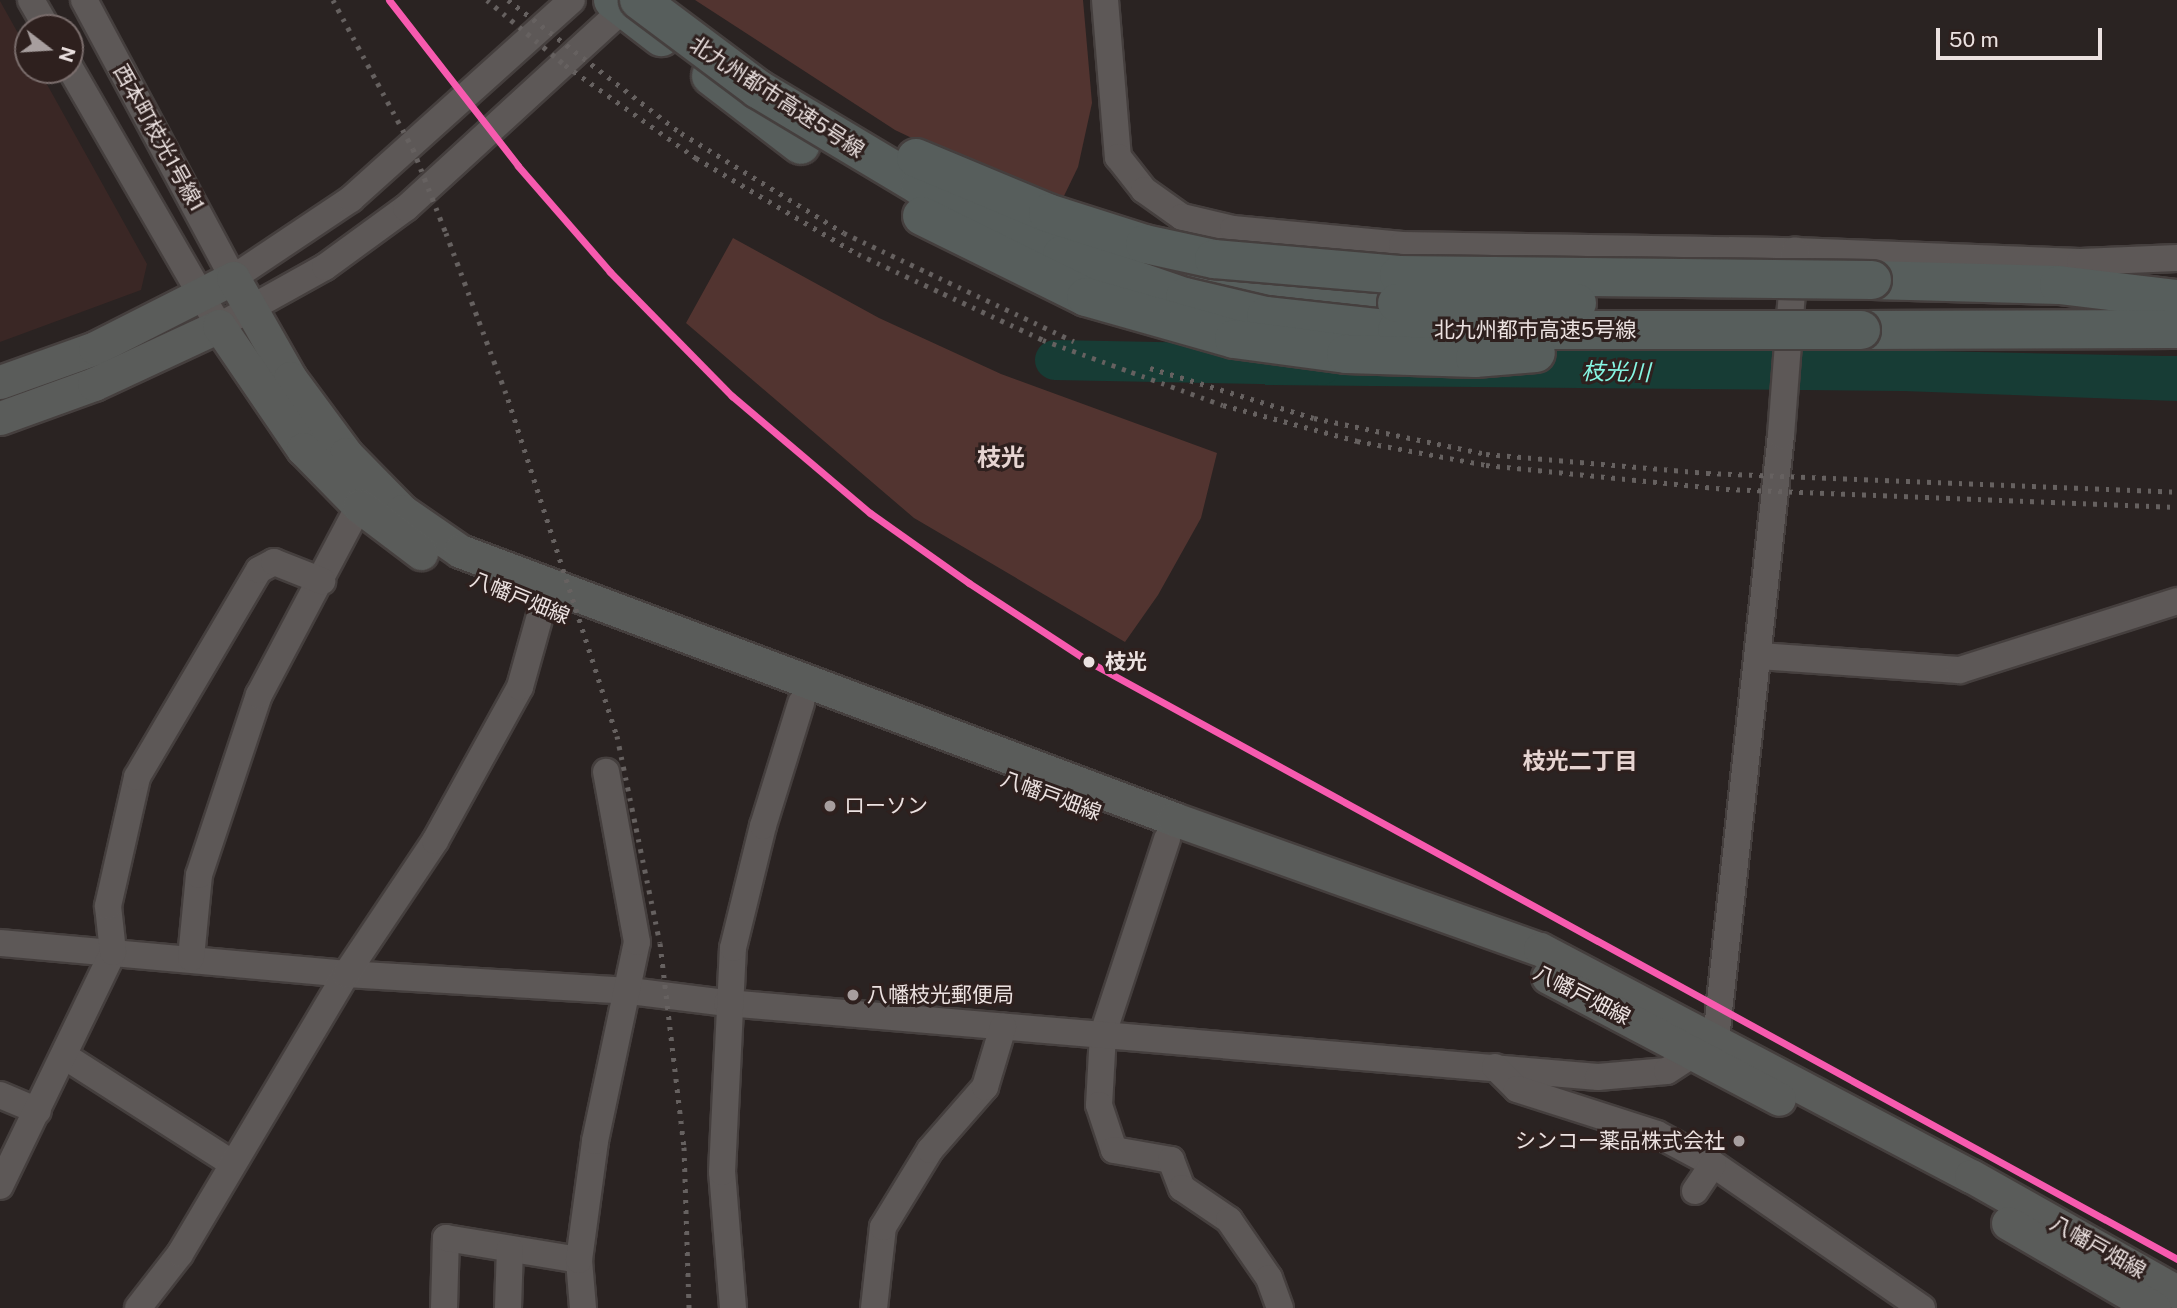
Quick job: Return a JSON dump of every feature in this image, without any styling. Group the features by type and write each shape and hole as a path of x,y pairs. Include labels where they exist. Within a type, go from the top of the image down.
{"highway":[{"path":"633,2 811,130 1005,261 1074,292 1234,339 1346,354 1475,358 1807,326"},
{"name":"北九州都市高速5号線","path":"633,2 758,89 920,186 1062,255 1124,278 1266,316 1397,330 1807,326 1869,304"},
{"path":"811,130 1048,213 1145,244 1214,259 1399,275 1869,304 2059,285 2177,301"},
{"name":"北九州都市高速5号線","path":"920,186 1003,224 1145,272 1295,297 1397,303 1869,304 2177,329"}],"main road":[{"path":"0,382 94,348 233,278"},
{"name":"八幡戸畑線","path":"233,278 298,390 371,483 432,534 481,562 1174,819 1540,949 2154,1308"},
{"path":"0,418 94,384 219,326"},
{"name":"八幡戸畑線","path":"219,326 303,449 359,506 446,567 542,608 1167,839 1532,969 1706,1047 2177,1292"}],"street":[{"name":"西本町枝光1号線1","path":"83,0 233,278"},
{"path":"233,278 351,199 572,0"},
{"path":"1105,0 1118,157 1144,190 1182,217 1233,229 1402,245 1795,251 2081,262 2177,258"},
{"path":"219,326 251,311 325,267 406,208 633,2"},
{"name":"西本町枝光1号線1","path":"79,84 219,326"},
{"path":"0,943 191,958 346,974 629,991 727,1003 1598,1077 1667,1071 1706,1047 1758,656 1781,435 1807,326 1795,251"},
{"path":"191,958 199,875 259,695 322,582 359,506"},
{"path":"0,1186 66,1056 113,952 108,906 137,776 259,570 274,562 322,582"},
{"path":"1758,656 1960,670 2177,601"},
{"path":"138,1308 180,1254 346,974 435,841 520,687 542,608"},
{"path":"733,1308 722,1172 727,1003 733,948 760,840 801,703"},
{"path":"583,1308 579,1260 595,1141 629,991 637,942 606,772"},
{"path":"1167,839 1103,1034 1099,1105 1114,1150 1171,1160 1182,1188 1229,1220 1269,1278 1280,1308"},
{"path":"874,1308 883,1227 930,1150 985,1087 1003,1027"},
{"path":"66,1056 233,1164"},
{"path":"1495,1067 1517,1089 1657,1134 1713,1164 1922,1308"},
{"path":"0,1095 38,1111"},
{"path":"1695,1191 1713,1164"},
{"path":"444,1308 446,1238 579,1260"},
{"path":"508,1308 510,1249"}],"shaded area":[{"path":"695,0 1083,0 1092,103 1078,167 1062,200 987,174 895,130"},
{"path":"0,1 14,26 14,84 47,84 147,264 141,290 0,342"},
{"path":"733,238 879,318 1001,374 1217,453 1201,518 1158,595 1125,642 914,518 686,323"}],"water":[{"path":"1266,346 1750,347 2177,356 2177,401 1903,391 1265,385"}],"waterway":[{"name":"枝光川","path":"1055,360 1321,365"}],"railway":[{"path":"333,0 413,149 446,233 508,399 617,736 660,943 684,1147 689,1308"},
{"path":"487,0 565,65 696,158 858,254 1043,340 1223,405 1357,441 1486,465 1726,489 2177,507"},
{"path":"508,0 681,133 844,233 1074,341"},
{"path":"1150,368 1314,418 1486,454 1707,473 2177,492"}],"transit line":[{"path":"389,0 518,166 610,272 732,396 870,513 969,583 1093,664 2177,1259"}],"place":[{"name":"枝光","path":"1089,662"},
{"name":"ローソン","path":"830,806"},
{"name":"八幡枝光郵便局","path":"853,995"},
{"name":"シンコー薬品株式会社","path":"1739,1141"}],"district":[{"name":"枝光","path":"1001,458"},
{"name":"枝光二丁目","path":"1580,761"}]}
